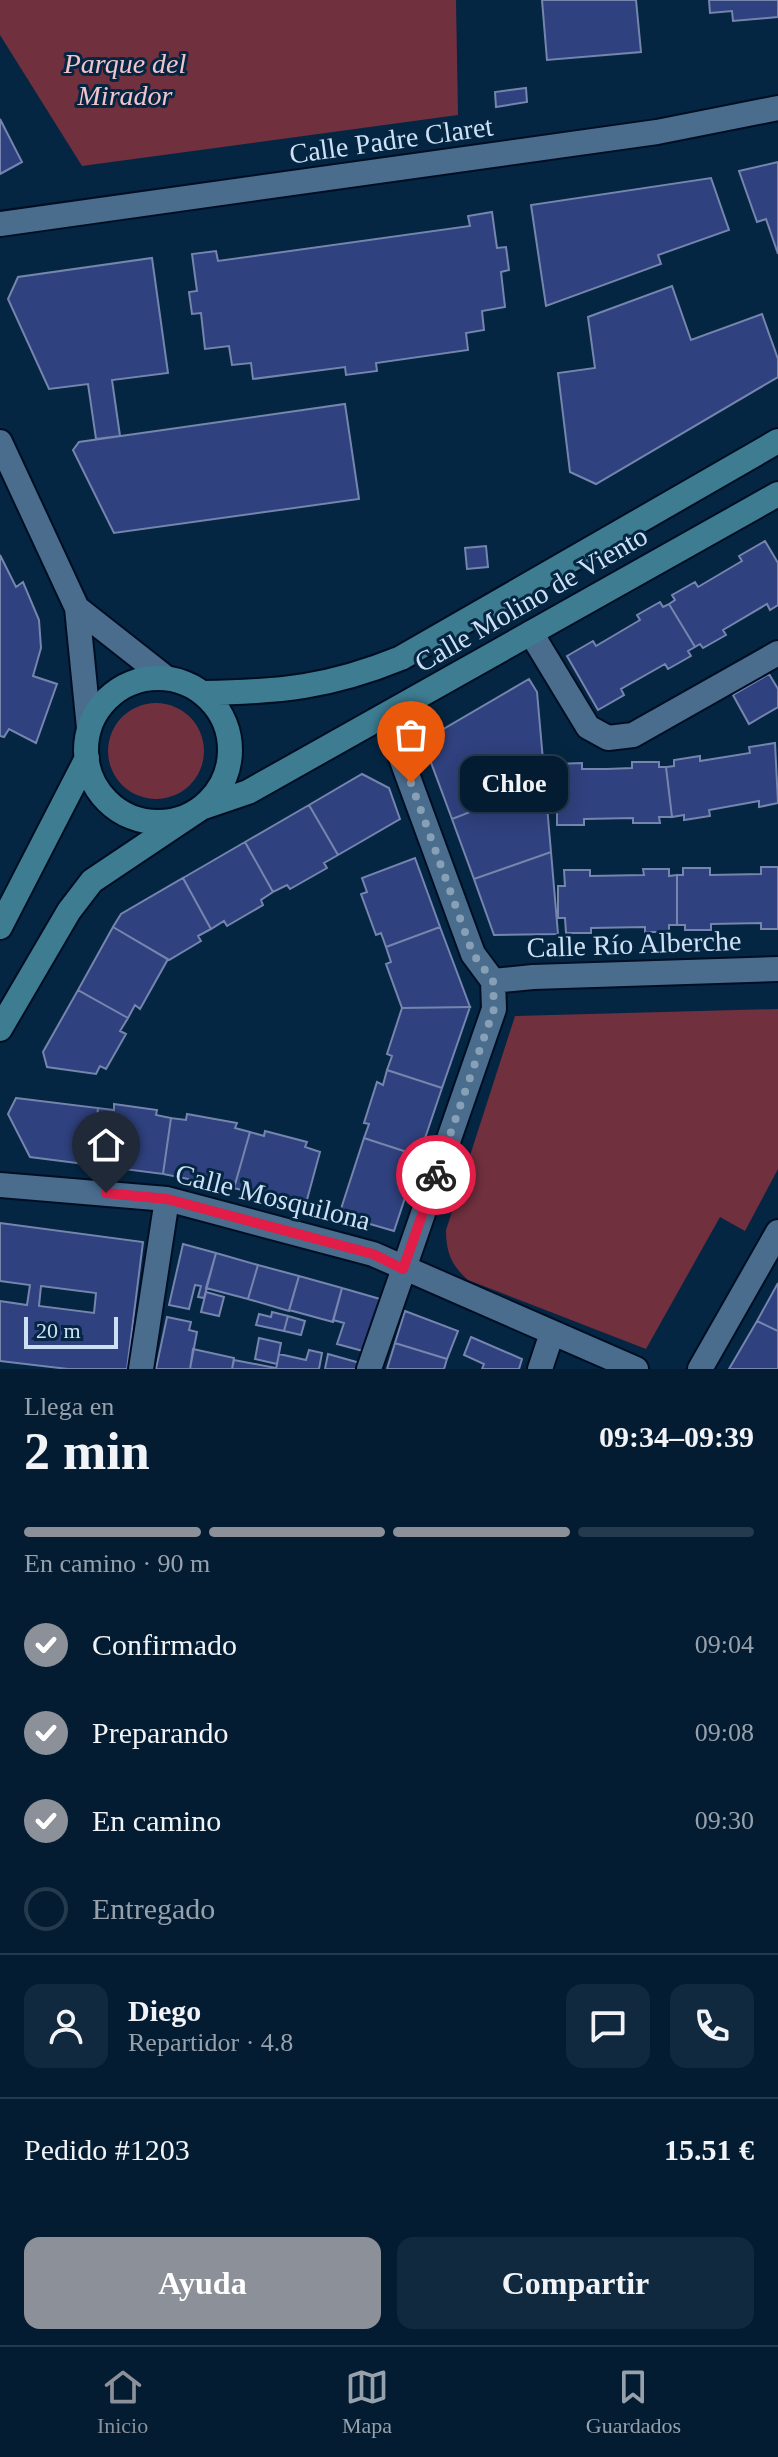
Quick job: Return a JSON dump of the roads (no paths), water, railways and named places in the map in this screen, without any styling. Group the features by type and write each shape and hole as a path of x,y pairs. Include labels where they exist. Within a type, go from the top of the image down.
{"main road":[{"name":"Calle Molino de Viento","path":"203,693 277,692 349,679 401,658 778,441"},
{"name":"Calle Molino de Viento","path":"0,1029 69,911 92,881 201,808 248,792 386,717 778,494"},
{"path":"166,678 186,683 203,693 216,707 230,742 224,779 201,808 182,818 161,822 140,819 120,811 104,797 92,779 87,758 89,728 98,710 127,685 166,678"},
{"path":"0,927 87,758"}],"street":[{"name":"Calle Padre Claret","path":"4,226 657,132 778,108"},
{"path":"0,442 77,608 89,728"},
{"path":"77,608 166,678"},
{"path":"531,633 588,727 608,738 633,735 778,653"},
{"path":"369,1369 494,1009 493,981 473,954 386,717"},
{"name":"Calle Río Alberche","path":"493,981 778,969"},
{"name":"Calle Mosquilona","path":"5,1182 167,1199 373,1254 636,1369"},
{"path":"141,1369 167,1199"},
{"path":"700,1369 778,1232"},
{"path":"540,1369 552,1333"}],"place":[{"name":"Chloe","path":"411,783"}],"park label":[{"name":"Parque del Mirador","path":"125,79"}]}
